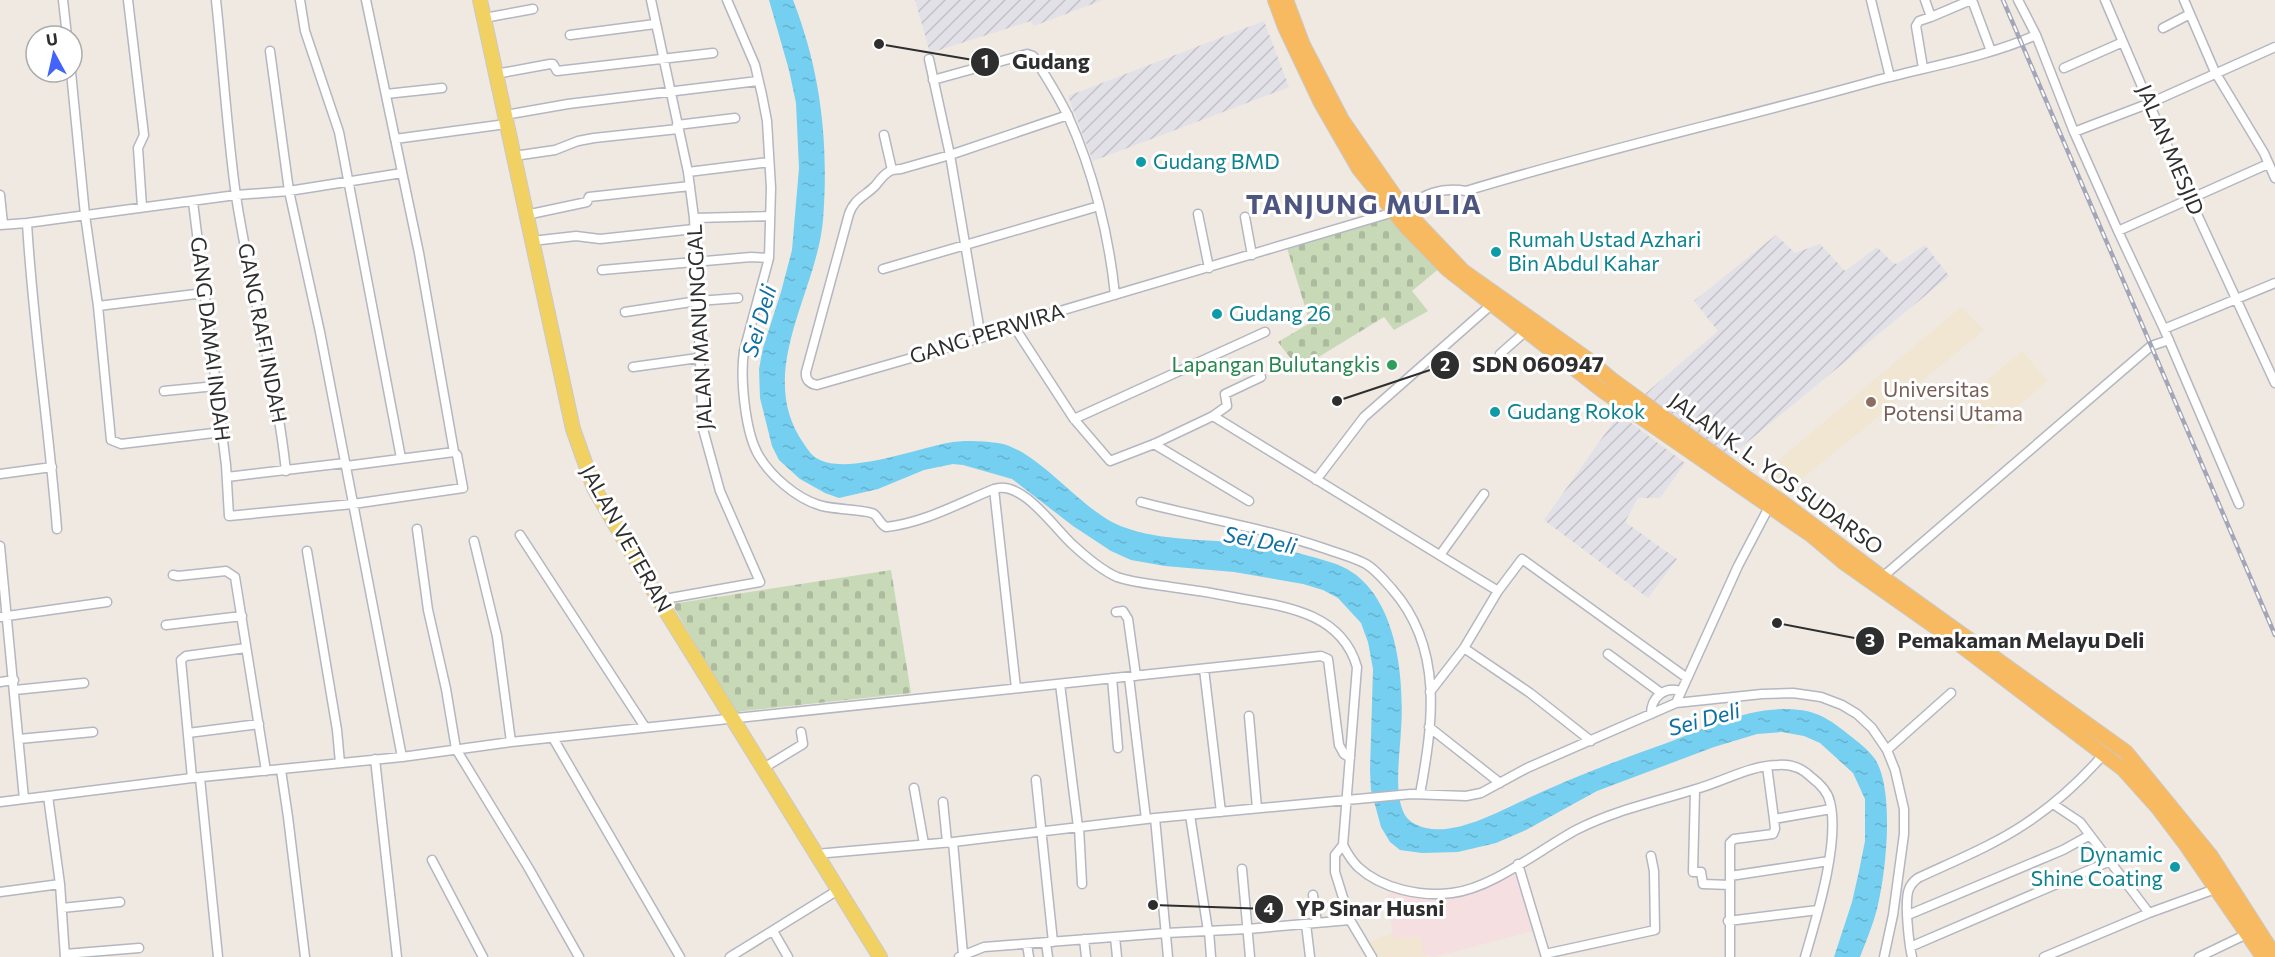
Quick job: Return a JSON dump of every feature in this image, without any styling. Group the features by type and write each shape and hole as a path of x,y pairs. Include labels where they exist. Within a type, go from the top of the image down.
{"highway":[{"name":"JALAN K. L. YOS SUDARSO","path":"1275,0 1285,27 1321,103 1359,169 1399,210 1463,271 1782,502 1878,581 2123,769 2158,808 2249,933 2268,947"},
{"name":"JALAN K. L. YOS SUDARSO","path":"1286,0 1303,45 1342,120 1399,210 1448,269 1603,391 1811,535 1843,562 1878,581 2126,752 2211,856 2275,956"}],"main road":[{"name":"JALAN VETERAN","path":"480,0 569,410 594,488 762,769 880,957"}],"street":[{"path":"63,0 66,24"},
{"path":"128,0 144,135 138,148 142,207"},
{"name":"GANG RAFI INDAH","path":"216,0 236,195 253,292 280,421 286,471"},
{"path":"300,0 305,31 339,132 401,458"},
{"path":"353,504 462,489 463,486 457,454 454,452 430,314 366,0"},
{"name":"JALAN MANUNGGAL","path":"651,0 688,172 694,218 698,358 703,429 720,491 760,582 659,600"},
{"path":"728,0 755,65 767,121 769,258 741,367 754,445 758,454 769,469 801,496 817,505 837,510 871,513 886,527 926,518 994,489 1006,488 1032,503 1071,543 1116,576 1132,581 1198,590 1294,609 1316,618 1338,633 1348,644 1357,667 1343,845 1335,855 1334,865 1350,920 1372,957"},
{"path":"1871,0 1890,77"},
{"path":"1925,0 1931,17"},
{"path":"1923,68 1916,26 1919,21 1972,0 1991,51"},
{"path":"2018,0 2036,35 2074,132 2169,340 2239,504"},
{"name":"JALAN MESJID","path":"2106,0 2190,199 2275,383"},
{"path":"2184,0 2215,72 2275,178"},
{"path":"484,18 533,9"},
{"path":"2163,28 2190,14"},
{"path":"570,34 655,24"},
{"name":"GANG PERWIRA","path":"892,170 882,176 853,204 849,214 806,372 808,381 817,386 1399,210 1428,195 1450,188 1466,191 1649,139 1771,110 1991,51 2036,35"},
{"path":"2064,68 2123,42"},
{"path":"2074,132 2150,103 2275,47"},
{"path":"270,51 290,191 402,757"},
{"path":"496,74 553,64 557,71 664,60 713,52"},
{"path":"933,80 1030,54 1068,115 1099,206 1112,266 1115,295"},
{"path":"928,59 950,155 981,338"},
{"path":"395,139 505,120 568,104 758,81"},
{"path":"71,84 85,215 98,306 111,440 121,444 222,432"},
{"path":"386,94 442,88"},
{"path":"884,135 892,170 950,155 1068,115"},
{"path":"514,156 555,150 578,141 594,138 735,118"},
{"path":"688,172 769,162"},
{"path":"2118,231 2268,164"},
{"path":"0,195 2,225 236,195 290,191 402,173"},
{"path":"526,215 587,202 589,197 690,186"},
{"name":"GANG DAMAI INDAH","path":"193,202 222,432 228,514 231,517 353,504"},
{"path":"883,269 1099,206"},
{"path":"1198,214 1209,268"},
{"path":"694,218 770,216"},
{"path":"1245,218 1252,255"},
{"path":"27,223 31,293 52,467 57,529"},
{"path":"532,241 576,236 600,239 694,230"},
{"path":"602,270 751,257 769,258"},
{"path":"2164,329 2275,283"},
{"path":"98,306 204,293"},
{"path":"625,312 698,301 738,298"},
{"path":"1316,480 1364,417 1491,305"},
{"path":"1013,325 1074,418 1110,460 1154,444 1213,416 1227,406 1225,394 1261,377"},
{"path":"1500,354 1526,331"},
{"path":"1074,418 1265,332"},
{"path":"1878,581 2151,346 2169,340"},
{"path":"633,367 698,358"},
{"path":"164,391 216,386"},
{"path":"1213,416 1498,591"},
{"path":"1154,444 1249,501"},
{"path":"227,477 454,452"},
{"path":"0,474 52,467"},
{"path":"994,489 1016,688"},
{"path":"1440,555 1484,494"},
{"path":"1141,502 1198,518 1246,526 1298,539 1366,564 1375,571 1401,599 1416,623 1430,667 1429,727 1416,794"},
{"path":"1676,703 1738,566 1769,507"},
{"path":"417,529 428,610 446,689 456,749 528,867 579,957"},
{"path":"520,535 645,727"},
{"path":"474,542 497,636 511,742"},
{"path":"0,546 4,617 14,680 24,799"},
{"path":"307,551 338,730 340,763"},
{"path":"1430,692 1464,648 1498,591 1522,559 1687,678"},
{"path":"173,575 226,572 235,577 266,771"},
{"path":"4,617 107,602"},
{"path":"1116,612 1123,611 1128,619 1168,957"},
{"path":"166,625 242,616"},
{"path":"218,957 196,778 188,733 181,660 186,656 246,648"},
{"path":"1464,648 1530,693 1591,741"},
{"path":"1608,654 1661,693"},
{"path":"0,802 645,727 1321,656 1326,657 1339,745 1344,754 1350,758"},
{"path":"1204,669 1221,812"},
{"path":"1112,678 1118,748"},
{"path":"0,682 14,680"},
{"path":"15,690 84,683"},
{"path":"1060,684 1078,827 1082,884"},
{"path":"1651,714 1653,701 1661,693 1672,689 1681,691"},
{"path":"816,854 950,842 1257,808 1416,794 1466,796 1481,793 1527,768 1676,703 1793,693 1821,697 1857,714 1872,728 1887,750 1902,794 1904,824 1893,915 1884,957"},
{"path":"1887,750 1951,693"},
{"path":"1249,716 1257,808"},
{"path":"188,733 259,724"},
{"path":"1429,727 1500,783"},
{"path":"19,739 93,732"},
{"path":"762,769 803,744 801,732"},
{"path":"553,738 680,957"},
{"path":"1912,957 1908,892 1914,881 2006,836 2053,804 2104,754"},
{"path":"375,759 397,957"},
{"path":"1343,845 1357,866 1369,876 1403,890 1430,895 1466,891 1486,883 1577,830 1614,812 1695,790 1767,766 1791,765 1807,772 1819,783 1830,799 1832,818 1828,861 1805,957"},
{"path":"1730,957 1728,921 1730,843 1734,839 1773,834 1775,829 1767,766"},
{"path":"281,770 305,957"},
{"path":"1036,780 1049,942 1048,957"},
{"path":"914,788 924,844"},
{"path":"1695,790 1693,872 1701,872 1703,884 1828,861"},
{"path":"48,796 60,884 65,955 139,948"},
{"path":"943,802 950,842 961,956 984,947 1350,920"},
{"path":"2053,804 2080,822 2108,862 2149,913"},
{"path":"1774,819 1831,809"},
{"path":"1190,815 1211,957"},
{"path":"1908,915 2063,850 2090,835"},
{"path":"1518,864 1546,955 1655,930 1654,868 1651,856"},
{"path":"432,860 483,957"},
{"path":"1910,947 2108,862"},
{"path":"1242,869 1250,957"},
{"path":"0,892 60,884"},
{"path":"2044,957 2149,913 2218,888"},
{"path":"730,957 838,890"},
{"path":"1313,895 1317,923"},
{"path":"62,908 120,902"},
{"path":"1728,921 1818,910"},
{"path":"1306,924 1310,957"},
{"path":"773,931 788,957"},
{"path":"2199,957 2249,933"},
{"path":"1115,937 1117,957"},
{"path":"1084,939 1086,957"},
{"path":"1028,945 1029,957"}],"shaded area":[{"path":"915,0 1103,0 1034,26 1031,21 930,53"},
{"path":"1264,21 1289,87 1093,161 1068,96"},
{"path":"1776,235 1795,253 1820,244 1845,271 1877,247 1893,263 1897,264 1925,245 1949,276 1727,459 1645,394 1718,331 1694,301"},
{"name":"Universitas Potensi Utama","path":"1961,307 1984,330 1781,496 1761,475"},
{"path":"2022,351 2048,381 1991,429 1965,399"},
{"path":"1619,414 1685,463 1660,498 1638,498 1625,522 1677,559 1648,598 1544,520"},
{"path":"1517,867 1536,930 1434,957 1423,955 1422,937 1392,938 1386,897 1394,889 1461,894"},
{"path":"1392,933 1393,938 1423,937 1423,954 1429,957 1374,957 1366,943"}],"green space":[{"path":"1393,217 1441,267 1412,291 1428,311 1394,330 1384,317 1299,369 1278,342 1310,323 1287,248"},
{"path":"891,570 911,693 735,712 672,604"}],"water":[{"path":"769,0 793,0 810,54 824,136 823,220 818,248 792,333 786,361 785,389 790,417 804,444 814,456 830,463 863,463 953,442 998,443 1027,455 1100,514 1129,529 1161,536 1278,548 1333,563 1354,574 1371,590 1383,610 1392,633 1401,683 1402,708 1398,771 1400,802 1406,817 1422,827 1450,828 1476,822 1557,785 1747,714 1782,709 1808,711 1822,716 1847,733 1873,756 1881,773 1885,791 1887,832 1883,875 1875,915 1860,957 1834,957 1852,902 1865,841 1865,799 1853,773 1820,743 1804,736 1782,732 1757,734 1714,747 1597,791 1526,830 1496,843 1458,852 1422,853 1400,850 1390,842 1381,827 1371,790 1373,669 1368,642 1361,623 1338,598 1323,590 1303,584 1234,572 1165,566 1131,560 1111,551 1073,526 1012,479 963,465 953,464 924,470 878,489 839,498 800,479 779,460 772,446 760,398 759,369 763,348 792,250 799,168 796,103"}],"railway":[{"path":"2003,0 2275,635"}],"place":[{"name":"Gudang","path":"879,44"},
{"name":"Gudang BMD","path":"1141,162"},
{"name":"Rumah Ustad Azhari Bin Abdul Kahar","path":"1496,252"},
{"name":"Gudang 26","path":"1217,314"},
{"name":"Lapangan Bulutangkis","path":"1392,365"},
{"name":"SDN 060947","path":"1337,401"},
{"name":"Universitas Potensi Utama","path":"1871,402"},
{"name":"Gudang Rokok","path":"1495,412"},
{"name":"Pemakaman Melayu Deli","path":"1777,623"},
{"name":"Dynamic Shine Coating","path":"2175,867"},
{"name":"YP Sinar Husni","path":"1153,905"}],"district":[{"name":"TANJUNG MULIA","path":"1364,205"}],"water label":[{"name":"Sei Deli","path":"759,321"},
{"name":"Sei Deli","path":"1260,540"},
{"name":"Sei Deli","path":"1704,719"}]}
